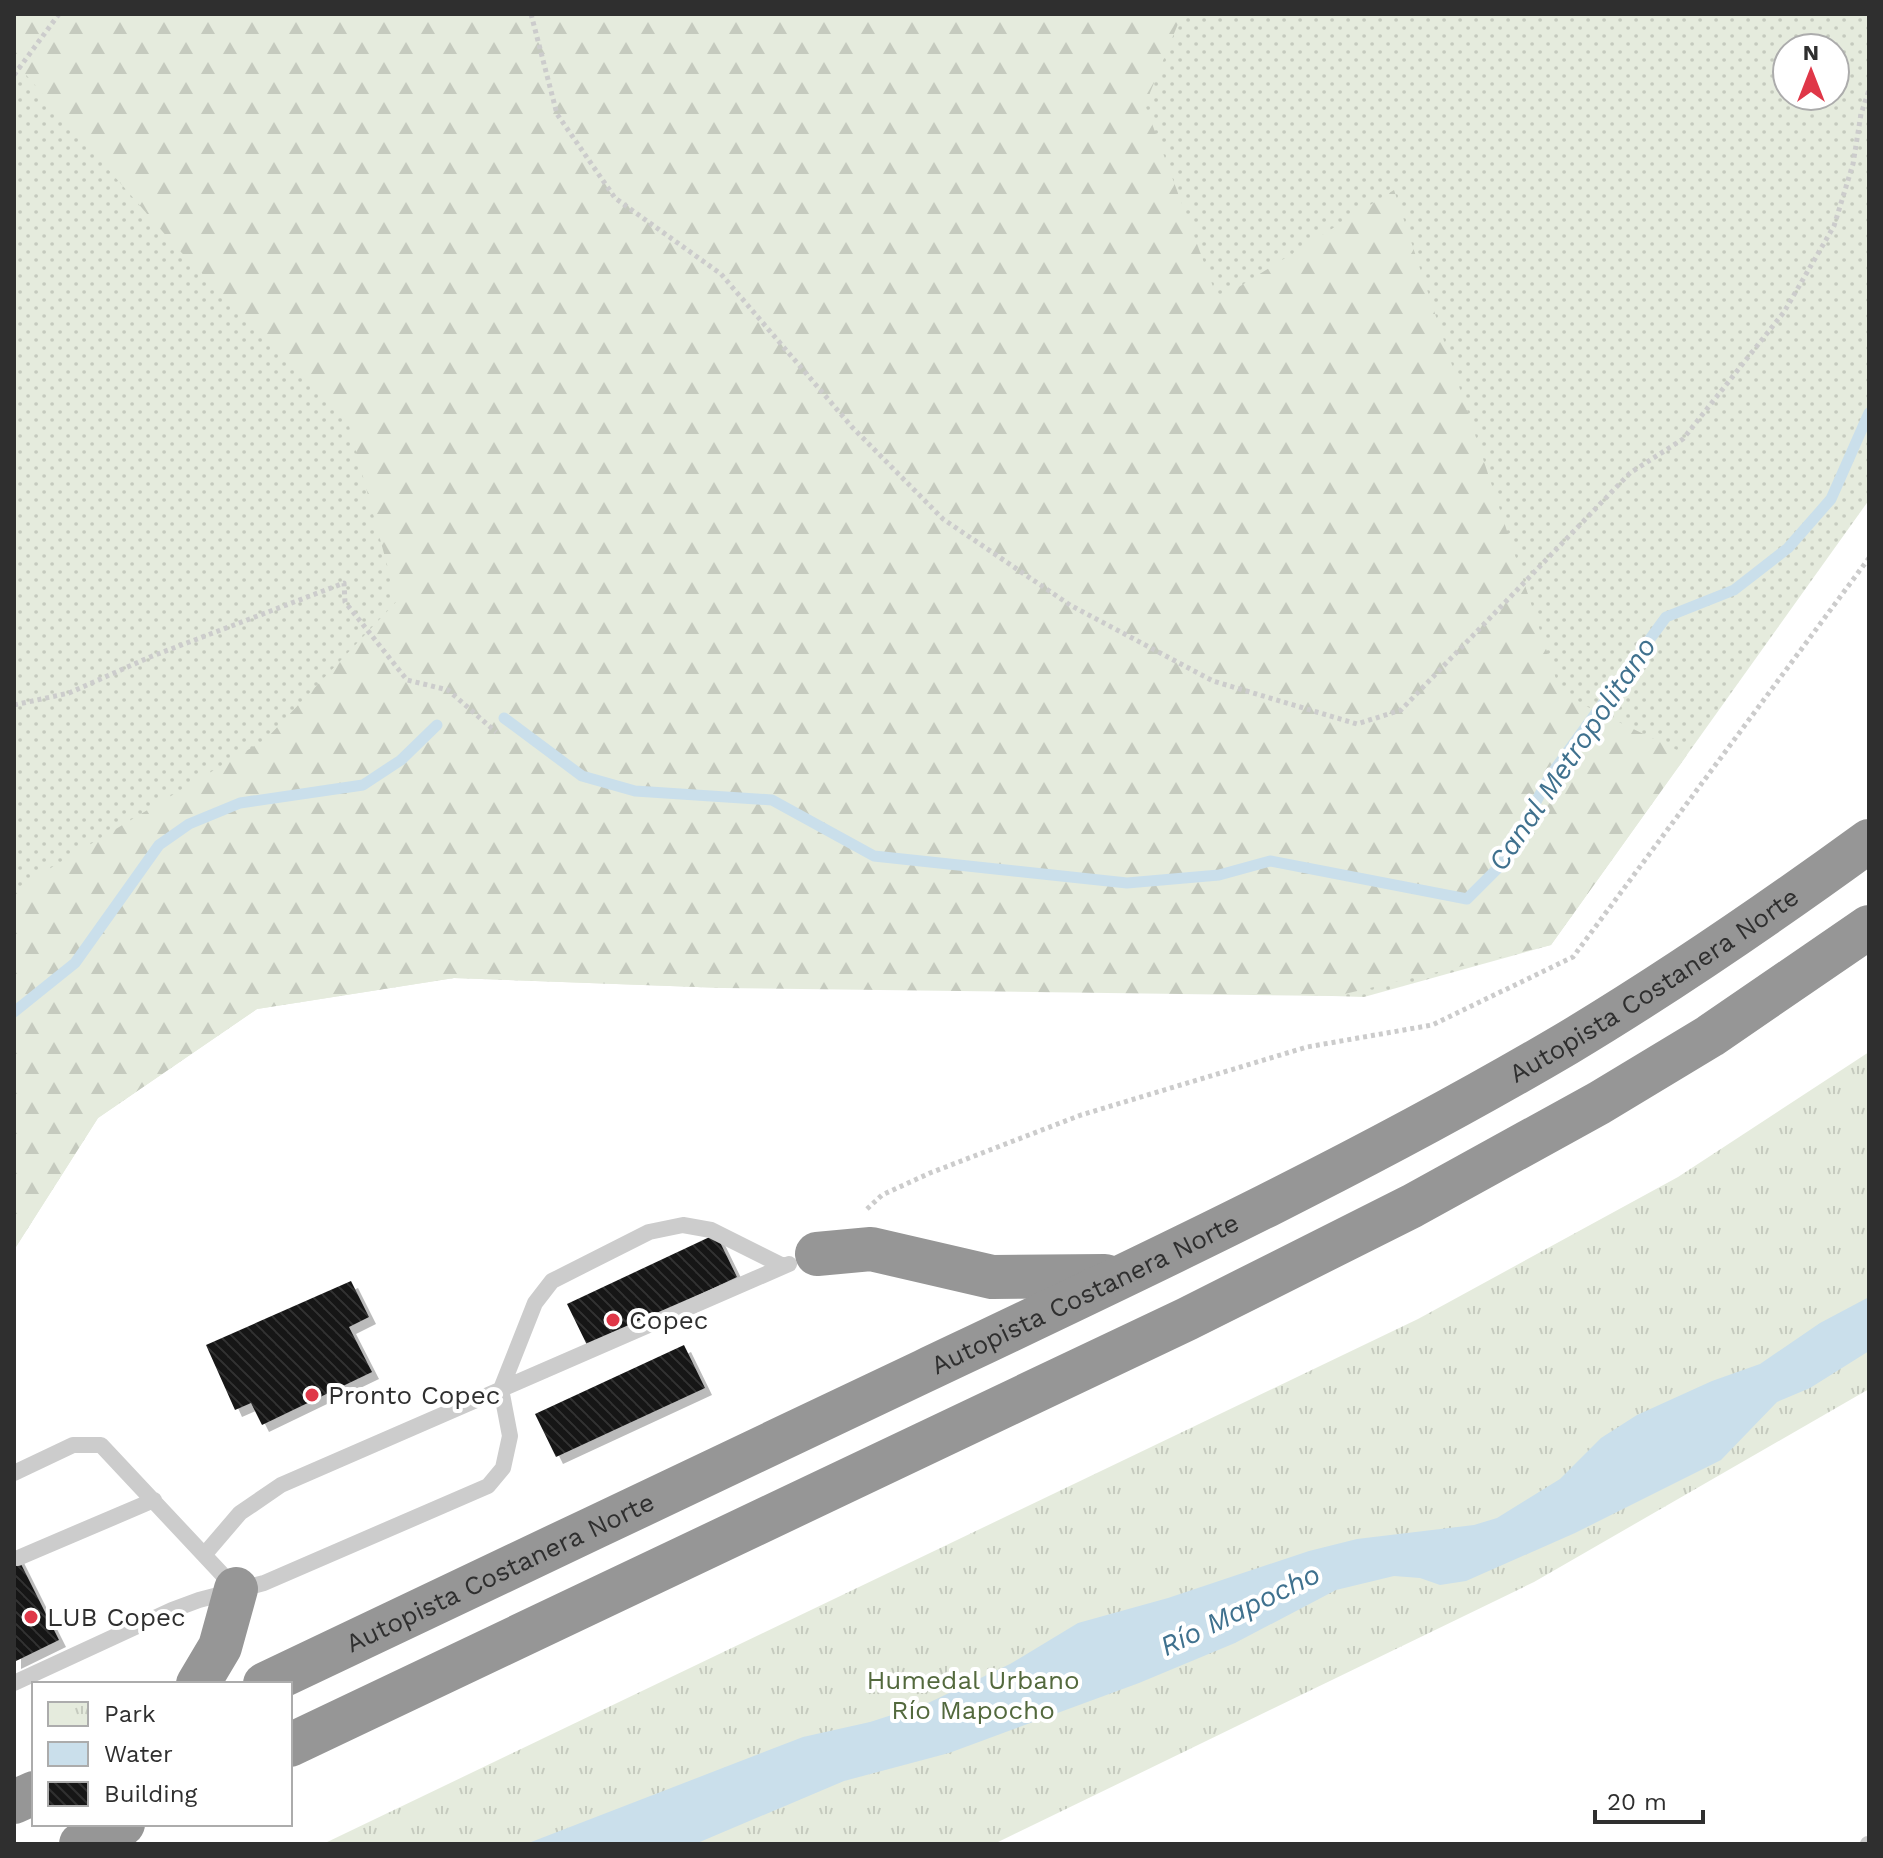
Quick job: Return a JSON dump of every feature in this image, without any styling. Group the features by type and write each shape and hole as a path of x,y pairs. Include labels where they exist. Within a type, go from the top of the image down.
{"highway":[{"name":"Autopista Costanera Norte","path":"269,1682 1127,1275 1343,1166 1565,1044 1745,931 1869,841"},
{"path":"292,1744 1173,1326 1412,1206 1685,1051 1869,927"},
{"path":"800,1260 871,1249 992,1277 1072,1279 1127,1275"},
{"path":"199,1682 220,1647 236,1589"},
{"path":"81,1844 119,1826"}],"lane":[{"path":"14,1683 172,1610 264,1583 488,1486 503,1468 510,1436 501,1389 535,1303 562,1274 649,1232 666,1227 697,1226 800,1260"},
{"path":"204,1555 240,1513 281,1485 800,1260"},
{"path":"14,1473 73,1445 93,1443 107,1449 236,1589"},
{"path":"18,1558 154,1500"}],"path":[{"path":"14,75 59,14"},
{"path":"531,14 557,114 615,198 721,274 852,427 943,519 1070,605 1213,681 1357,724 1401,710 1630,473 1683,439 1784,312 1834,226 1853,164 1869,90"},
{"path":"800,1260 882,1195 930,1173 1081,1115 1307,1047 1432,1025 1573,957 1869,558"},
{"path":"14,705 69,693 150,657 344,583 345,602 407,680 448,690 496,732"}],"green space":[{"path":"14,14 1869,14 1869,500 1551,945 1364,997 1082,988 724,988 454,978 257,1009 98,1118 14,1250"},
{"path":"14,14 1182,14 1145,105 1218,300 1394,190 1561,694 1687,755 1551,945 1336,996 724,988 454,978 257,1009 98,1118 14,1250 14,890 266,739 397,601 348,422 176,247 14,61"},
{"name":"Humedal Urbano Río Mapocho","path":"1869,1052 1869,1389 1534,1582 994,1844 323,1844 1418,1319 1678,1177"}],"water":[{"name":"Río Mapocho","path":"1869,1297 1869,1351 1810,1388 1777,1402 1721,1460 1575,1533 1466,1581 1440,1585 1420,1578 1394,1576 1336,1590 1235,1643 1139,1683 949,1753 844,1781 695,1844 526,1844 803,1737 870,1722 926,1704 1010,1664 1078,1623 1168,1598 1309,1551 1357,1539 1474,1525 1497,1518 1560,1479 1601,1438 1637,1415 1712,1381 1760,1364 1820,1323"}],"building":[{"path":"716,1234 737,1277 588,1347 567,1304"},
{"path":"351,1281 369,1317 349,1327 372,1372 262,1425 251,1403 235,1410 206,1345"},
{"path":"684,1345 705,1388 556,1457 535,1414"},
{"name":"LUB Copec","path":"14,1550 59,1640 14,1662"}],"waterway":[{"name":"Canal Metropolitano","path":"504,718 582,776 635,791 772,800 874,856 1127,883 1219,875 1270,861 1467,899 1502,864 1550,776 1666,617 1734,590 1788,548 1831,499 1869,413"},
{"name":"Canal Metropolitano","path":"14,1012 75,963 159,845 189,824 240,803 363,785 401,760 437,725"}],"place":[{"name":"Copec","path":"613,1320"},
{"name":"Pronto Copec","path":"312,1395"},
{"name":"LUB Copec","path":"31,1617"}]}
